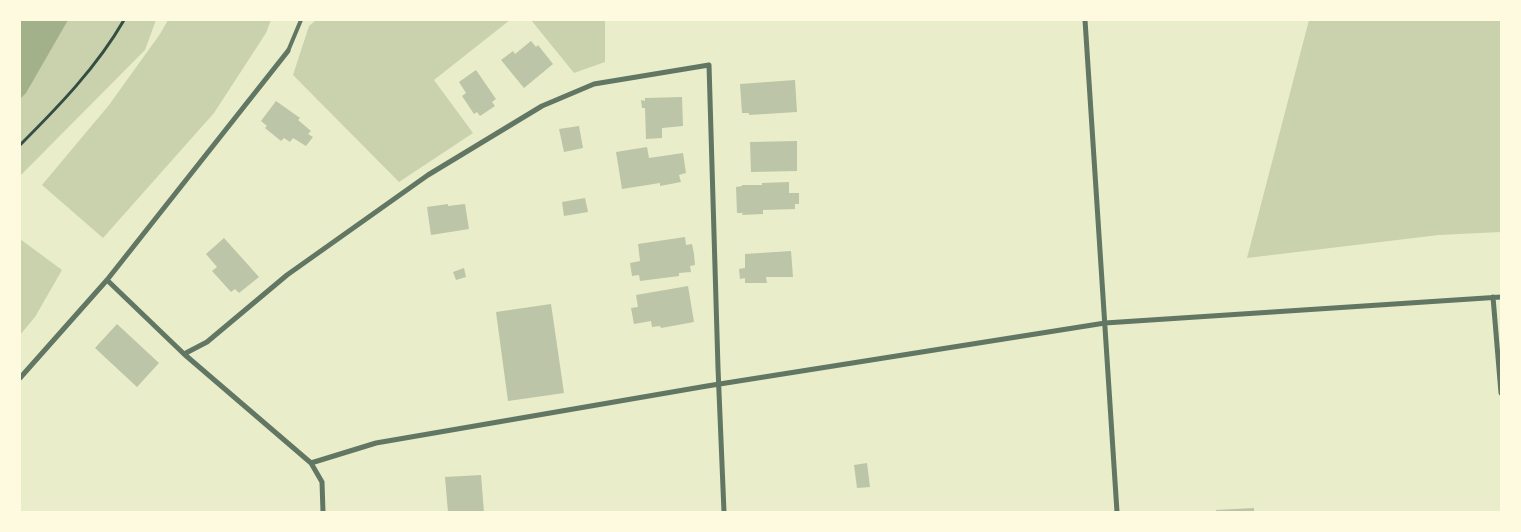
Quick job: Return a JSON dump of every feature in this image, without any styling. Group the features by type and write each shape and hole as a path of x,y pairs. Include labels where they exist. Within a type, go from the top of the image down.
{"street":[{"path":"1085,20 1116,512"},
{"path":"20,378 107,280 288,52"},
{"path":"184,354 207,342 287,275 428,175 542,106 594,84 709,65 718,384 724,512"},
{"path":"107,280 184,354 311,462 322,482 323,512"},
{"path":"1493,297 1501,393"},
{"path":"311,462 376,443 718,384 1104,323 1501,297"}],"lane":[{"path":"288,52 301,20"}],"path":[{"path":"20,145 74,88 111,44 124,20"}],"shaded area":[{"path":"20,20 156,20 145,50 20,176"},
{"path":"20,20 68,20 26,93 20,99"},
{"path":"168,20 271,20 266,33 214,113 103,238 42,185 109,105"},
{"path":"316,20 510,20 434,80 473,133 399,182 293,75 309,26"},
{"path":"531,20 605,20 605,62 574,73"},
{"path":"1309,20 1501,20 1501,232 1439,235 1247,258"},
{"path":"20,239 62,270 35,317 20,335"}],"building":[{"path":"531,41 536,47 538,45 553,64 524,88 501,60 513,51 515,54"},
{"path":"476,70 496,99 492,102 495,106 480,116 477,112 474,114 462,96 466,93 459,82"},
{"path":"795,80 797,112 749,115 749,113 742,113 740,84"},
{"path":"682,97 683,126 662,128 662,138 646,139 645,108 642,108 641,100 645,101 645,98"},
{"path":"276,101 300,118 298,120 311,131 308,134 313,137 306,146 293,138 290,142 284,138 281,141 265,128 267,126 261,121"},
{"path":"579,126 583,148 564,152 559,129"},
{"path":"797,141 797,171 751,172 750,142"},
{"path":"647,147 649,158 683,153 686,173 679,175 681,182 622,189 616,152"},
{"path":"789,182 789,193 799,193 799,204 795,204 795,209 763,210 763,214 742,215 743,213 737,213 736,187 742,185 762,185 762,183"},
{"path":"585,198 588,212 564,216 562,202"},
{"path":"448,204 448,206 465,204 469,229 431,235 427,207"},
{"path":"685,237 686,245 692,244 694,254 695,265 690,266 691,272 679,273 679,276 640,281 639,275 632,276 630,263 640,261 638,244"},
{"path":"224,238 259,277 239,293 235,289 231,292 212,271 217,267 206,254"},
{"path":"791,251 793,277 766,277 767,283 745,283 745,278 740,279 739,269 745,268 745,254"},
{"path":"464,268 466,277 456,280 453,272"},
{"path":"688,286 694,322 661,328 660,326 652,327 651,321 634,324 631,308 638,307 636,295"},
{"path":"551,304 564,393 508,401 496,312"},
{"path":"117,324 159,363 137,387 95,348"},
{"path":"867,463 870,487 857,488 854,465"},
{"path":"481,475 484,512 448,512 445,477"},
{"path":"1254,508 1254,512 1216,512 1216,510"}]}
